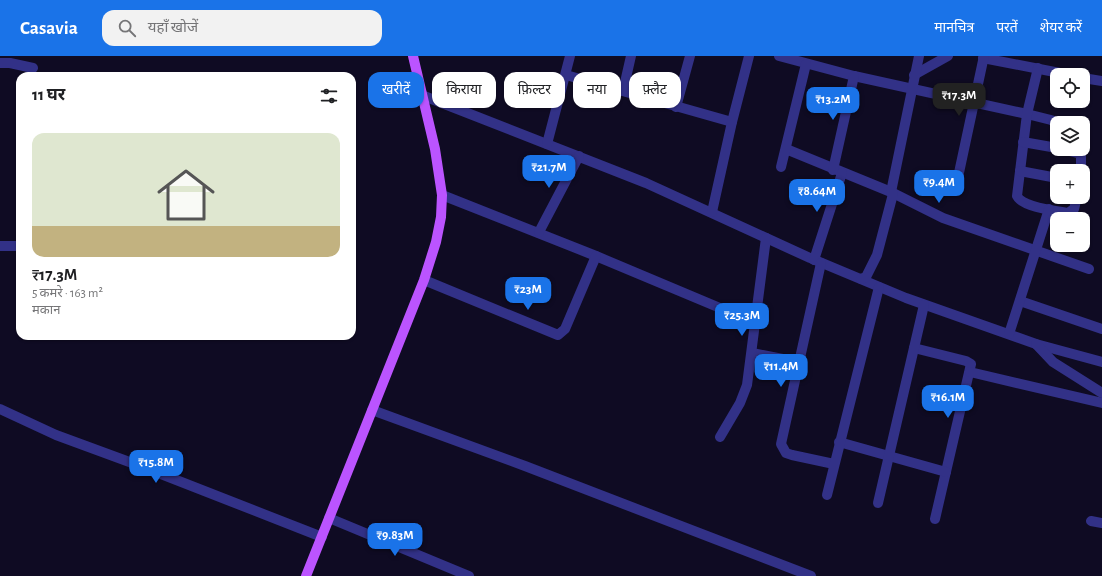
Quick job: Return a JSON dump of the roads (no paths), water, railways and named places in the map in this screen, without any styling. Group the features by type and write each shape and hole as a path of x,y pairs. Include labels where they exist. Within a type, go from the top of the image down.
{"main road":[{"path":"414,56 418,72"},
{"path":"306,576 424,280 436,242 441,217 442,195 435,149 424,96"}],"street":[{"path":"547,144 570,56"},
{"path":"623,91 631,56"},
{"path":"681,89 690,56"},
{"path":"712,212 732,122 749,56"},
{"path":"779,56 802,60 854,76 1050,120"},
{"path":"861,279 866,277 877,255 893,194 891,192 919,56"},
{"path":"914,75 948,56"},
{"path":"957,182 983,57 1050,71"},
{"path":"781,167 786,149 802,60"},
{"path":"0,63 10,63 33,68"},
{"path":"1038,68 1027,114 1017,196 1019,200 1026,204 1071,213 1075,204"},
{"path":"566,74 629,93"},
{"path":"834,464 792,456 782,448 782,437 817,261 837,172 854,76"},
{"path":"1090,79 1102,81"},
{"path":"424,96 579,156 712,212 817,261 924,305 1036,344 1102,362"},
{"path":"680,108 732,122"},
{"path":"1023,142 1050,147"},
{"path":"786,149 837,172 891,192 943,218 1036,249 1089,269"},
{"path":"539,232 579,156"},
{"path":"1020,170 1050,176"},
{"path":"442,195 539,232 720,308"},
{"path":"1009,334 1049,209"},
{"path":"720,437 744,394 752,353 766,238"},
{"path":"0,246 16,246"},
{"path":"424,280 558,335 565,329 596,256"},
{"path":"827,495 839,442 879,287"},
{"path":"1020,301 1102,329"},
{"path":"878,503 924,305"},
{"path":"1036,344 1053,362 1102,393"},
{"path":"914,348 969,361 971,364 935,519"},
{"path":"752,353 798,362"},
{"path":"970,372 1102,403"},
{"path":"0,409 56,435 143,467 322,537"},
{"path":"372,410 525,466 811,576"},
{"path":"839,442 946,472"},
{"path":"329,518 469,576"},
{"path":"1091,521 1102,523"}]}
